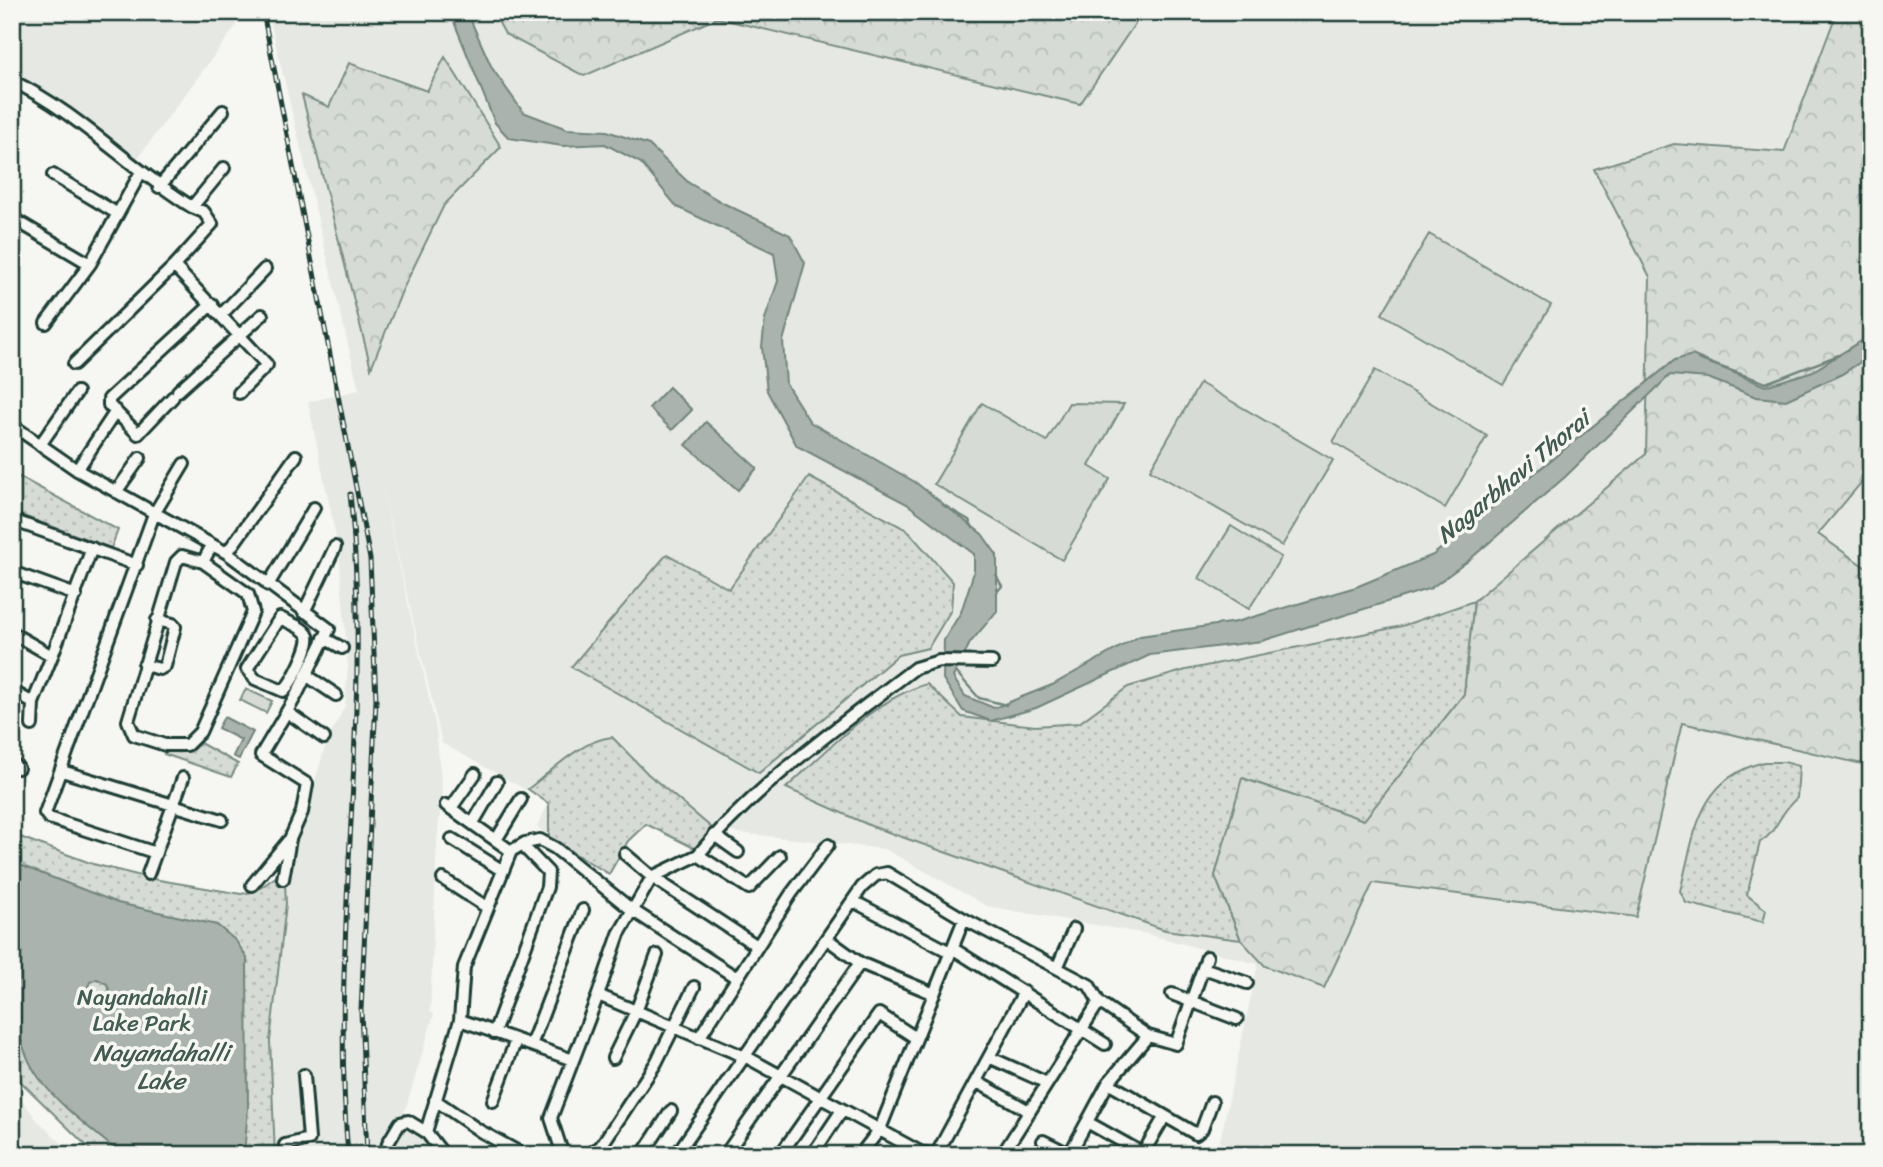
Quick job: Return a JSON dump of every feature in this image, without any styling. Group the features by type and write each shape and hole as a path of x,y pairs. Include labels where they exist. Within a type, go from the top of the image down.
{"street":[{"path":"12,81 72,119 159,187 204,212 212,224 174,266 75,364"},
{"path":"159,187 223,111"},
{"path":"192,207 224,168"},
{"path":"46,323 90,264 141,172"},
{"path":"53,175 118,215"},
{"path":"12,218 90,264"},
{"path":"174,266 267,365 239,393"},
{"path":"221,315 265,269"},
{"path":"212,304 109,399 109,405 138,434 175,394 262,316"},
{"path":"40,445 76,392"},
{"path":"78,470 116,411"},
{"path":"12,440 16,427 78,470 227,553 329,629 287,712 261,755 307,784 302,812 290,839 284,878"},
{"path":"227,553 296,456"},
{"path":"116,492 140,458"},
{"path":"156,853 49,818 46,813 154,514 184,464"},
{"path":"268,584 314,508"},
{"path":"12,520 137,565"},
{"path":"188,556 197,536"},
{"path":"203,562 212,545"},
{"path":"304,612 335,547"},
{"path":"32,725 33,703 92,548"},
{"path":"188,556 203,562 240,586 252,604 250,623 200,732 187,746 165,745 134,735 129,729 128,721 176,562 179,557 188,556"},
{"path":"240,586 251,571"},
{"path":"12,572 76,595"},
{"path":"280,618 306,633 308,637 307,649 283,691 255,678 247,669 280,618 291,602"},
{"path":"145,665 160,669 165,666 176,628 157,620"},
{"path":"12,633 52,656"},
{"path":"324,638 342,648"},
{"path":"552,1155 562,1149 551,1118 619,934 652,877 698,855 755,797 915,668 939,661 992,662"},
{"path":"306,675 336,695"},
{"path":"12,691 33,703"},
{"path":"287,712 324,738"},
{"path":"62,771 222,820"},
{"path":"475,774 448,807 511,851"},
{"path":"148,874 183,778"},
{"path":"473,823 497,782"},
{"path":"496,840 521,799"},
{"path":"715,835 738,852"},
{"path":"252,885 290,839"},
{"path":"452,839 503,872"},
{"path":"426,1132 460,1020 464,967 511,851 540,840 555,848 632,910 737,978"},
{"path":"699,1038 757,946 828,845"},
{"path":"494,1034 547,887 548,872 523,846"},
{"path":"625,854 652,877 757,946"},
{"path":"698,855 748,888 780,856"},
{"path":"676,1155 868,880 887,873 964,919 1089,985 1099,1002 1148,1036 1175,1044 1206,957"},
{"path":"443,879 488,908"},
{"path":"853,901 951,950 1024,992 1105,1044"},
{"path":"531,1045 583,911"},
{"path":"860,1155 880,1129 932,993 964,919"},
{"path":"1057,968 1074,929"},
{"path":"827,939 860,963 932,993"},
{"path":"613,1058 637,1010 657,955"},
{"path":"725,1155 860,963"},
{"path":"1202,971 1209,970 1247,983"},
{"path":"589,1155 601,1146 656,1063 694,987"},
{"path":"598,995 676,1027 782,1076 880,1129 919,1154 935,1155 991,1058 1024,992"},
{"path":"1172,994 1237,1019"},
{"path":"1002,1155 1080,1028 1099,1002"},
{"path":"780,1155 879,1014 916,1038"},
{"path":"460,1020 573,1060"},
{"path":"1043,1141 1069,1155 1108,1083 1148,1036"},
{"path":"493,1101 516,1040"},
{"path":"991,1058 1047,1083"},
{"path":"288,1155 285,1145 309,1139 304,1075"},
{"path":"977,1082 1029,1111"},
{"path":"1108,1083 1196,1133 1202,1129 1212,1102"},
{"path":"435,1100 480,1131 524,1155"},
{"path":"812,1155 842,1110"},
{"path":"642,1155 671,1111"},
{"path":"1087,1122 1145,1154 1165,1116"},
{"path":"386,1155 388,1143 400,1123 408,1121 426,1132 444,1155"},
{"path":"601,1146 613,1154"}],"shaded area":[{"path":"12,12 234,12 236,26 137,159 78,111 12,73"},
{"path":"268,12 1871,12 1871,1155 1217,1155 1258,964 1147,934 987,906 885,849 713,830 698,850 646,824 628,841 609,874 549,838 537,826 549,803 442,743 380,479 436,729 442,791 437,842 430,1012 434,1014 404,1114 426,1141 420,1155 275,1155 270,1041 286,904 285,883 326,744 345,706 348,665 339,551 308,402 359,390"},
{"path":"12,1087 37,1120 74,1155 12,1155"}],"green space":[{"path":"493,12 1143,12 1080,104 717,18 584,76 505,34"},
{"path":"1837,12 1871,12 1871,471 1818,534 1869,570 1861,719 1871,737 1871,766 1682,723 1636,917 1373,883 1324,988 1265,966 1241,940 1215,876 1242,778 1364,820 1464,694 1474,601 1646,454 1650,277 1594,169 1674,144 1784,152"},
{"path":"445,57 501,147 444,205 402,291 371,368 302,95 329,107 349,63 427,91"},
{"path":"1429,234 1551,305 1503,385 1382,314"},
{"path":"1375,370 1487,436 1445,508 1333,442"},
{"path":"1200,383 1333,460 1282,546 1150,470"},
{"path":"982,403 1047,441 1069,403 1124,404 1089,466 1110,479 1062,560 934,484"},
{"path":"12,473 118,530 111,548 12,512"},
{"path":"809,477 907,530 953,582 951,610 928,648 898,655 759,773 571,667 667,554 729,589"},
{"path":"1231,526 1281,557 1249,609 1199,578"},
{"path":"1474,601 1464,694 1364,821 1243,778 1215,876 1241,940 1165,930 871,826 786,788 870,714 907,691 927,684 962,717 1035,726 1079,723 1128,687 1186,670 1402,626"},
{"path":"246,689 272,701 266,713 240,700"},
{"path":"612,737 648,774 713,829 698,850 646,824 628,841 609,874 549,838 549,804 528,789 578,750 600,739"},
{"path":"200,743 238,764 231,777 164,754 165,750 191,751"},
{"path":"1764,762 1784,762 1799,766 1797,798 1786,809 1771,833 1760,842 1747,895 1766,910 1763,922 1686,903 1680,891 1702,812 1725,781 1742,770"},
{"name":"Nayandahalli Lake","path":"12,834 93,864 153,879 241,894 256,891 277,876 285,883 286,904 270,1041 275,1155 96,1155 17,1078 12,1070"}],"water":[{"name":"Nagarbhavi Thorai","path":"450,12 467,12 492,68 523,112 567,129 607,131 649,145 689,183 725,204 790,235 805,263 783,341 786,384 810,422 915,482 982,534 997,555 997,611 970,643 953,677 965,696 994,708 1052,685 1140,636 1236,622 1356,587 1433,555 1675,360 1692,355 1765,386 1813,371 1871,335 1871,355 1842,374 1786,400 1756,397 1708,378 1670,375 1565,477 1468,561 1431,588 1262,641 1150,655 1036,708 991,721 963,711 943,679 944,640 961,612 974,572 974,554 907,504 797,446 767,391 762,347 765,319 778,281 774,253 677,207 641,163 605,144 563,146 509,138 495,123"},
{"path":"669,387 692,410 672,430 649,408"},
{"path":"706,422 757,468 738,490 686,445"},
{"path":"224,717 253,732 239,759 233,756 241,740 218,728"},
{"name":"Nayandahalli Lake","path":"12,862 118,903 217,925 236,941 247,958 248,1109 244,1154 122,1155 78,1119 39,1078 27,1056 13,1003 10,944","holes":["97,979 107,984 110,992 107,999 98,1003 89,999 86,992 90,982"]}],"waterway":[{"name":"Nagarbhavi Thorai","path":"1698,359 1766,383 1839,355"},
{"name":"Nagarbhavi Thorai","path":"943,505 969,520 973,528"},
{"name":"Nagarbhavi Thorai","path":"996,575 1002,586 996,593"},
{"name":"Nagarbhavi Thorai","path":"956,672 979,698 1006,705"}],"railway":[{"path":"263,12 370,559 376,700 361,1010 367,1155"},
{"path":"348,1155 344,990 357,659 356,577 350,494"}],"park label":[{"name":"Nayandahalli Lake Park","path":"142,1010"}]}
